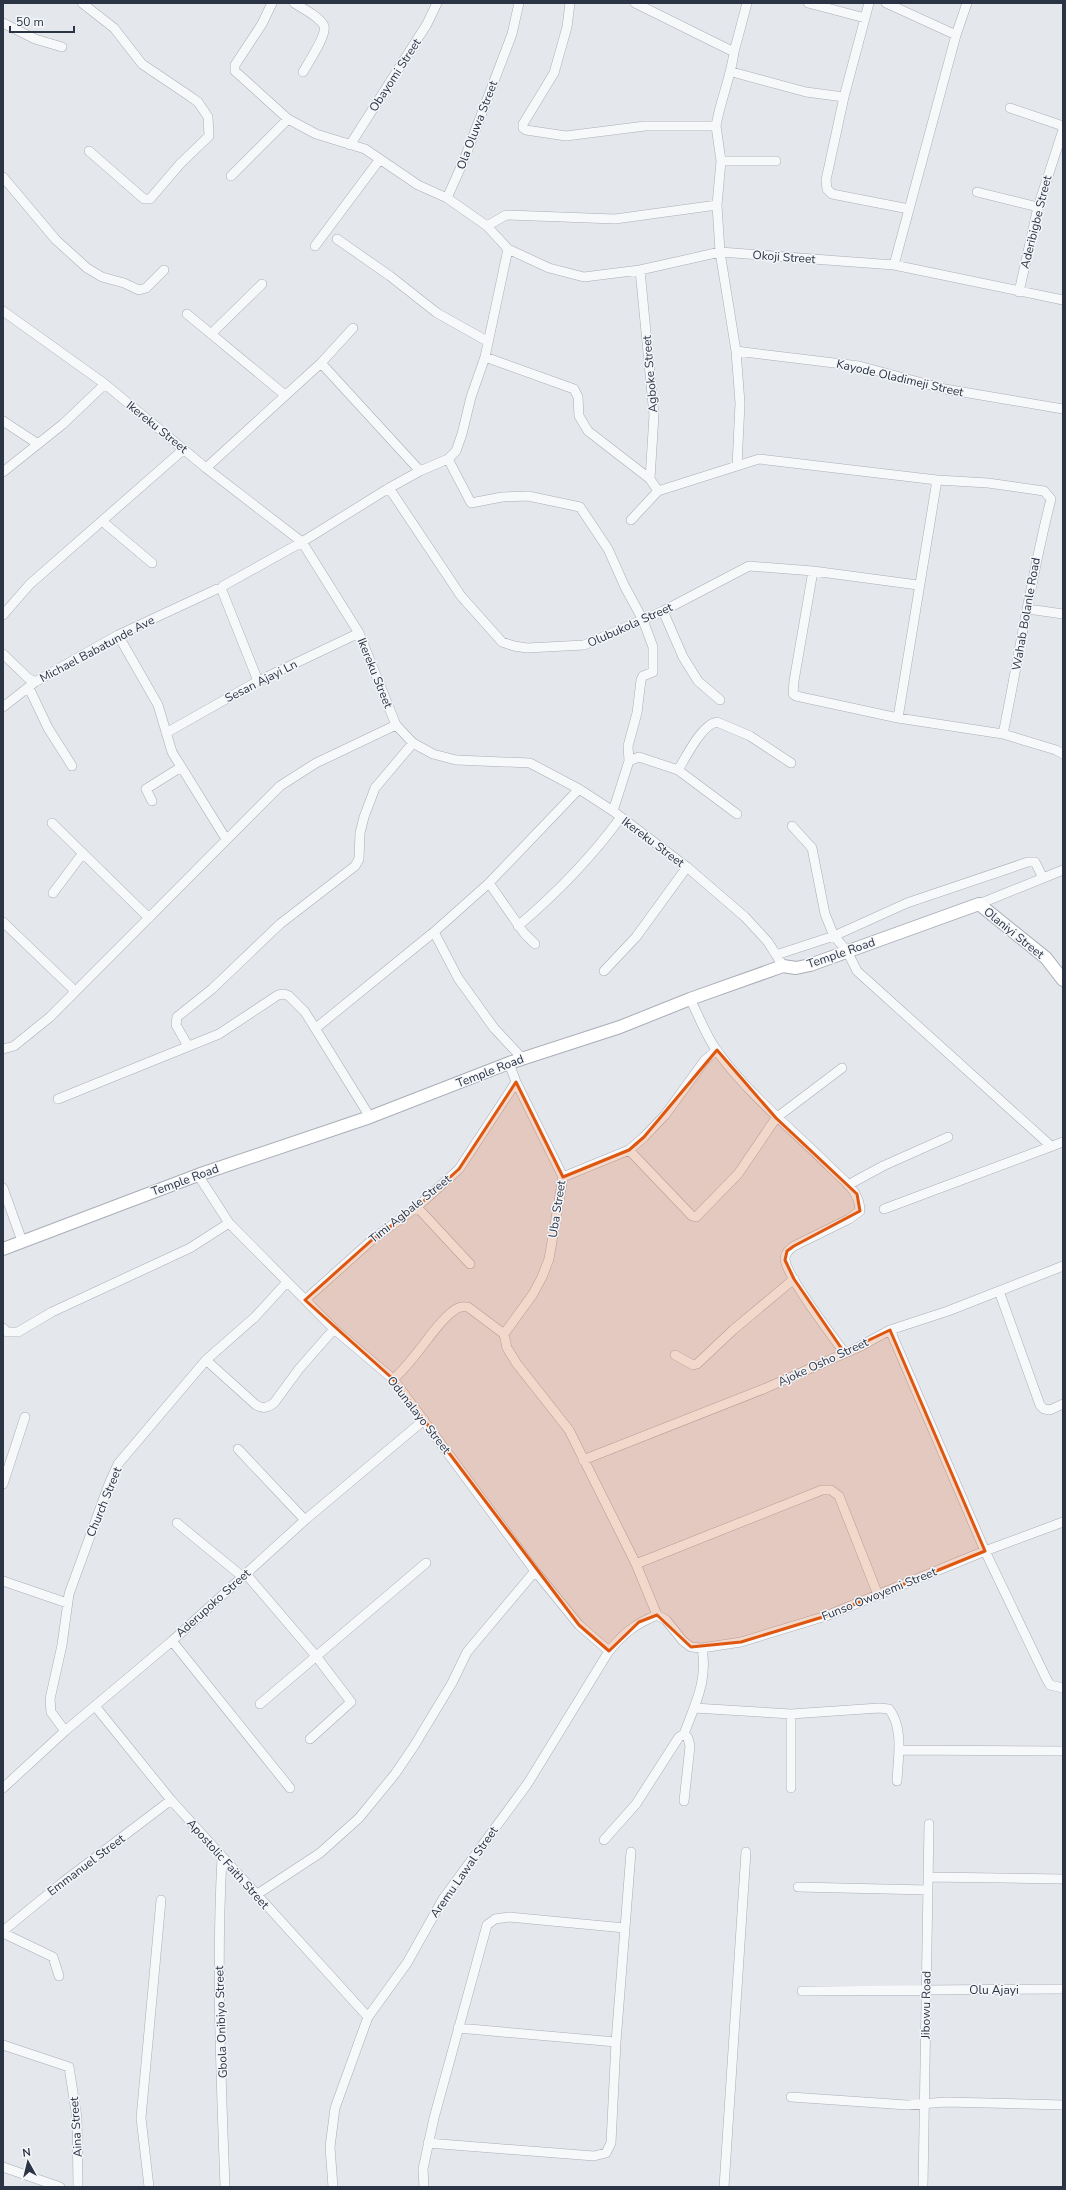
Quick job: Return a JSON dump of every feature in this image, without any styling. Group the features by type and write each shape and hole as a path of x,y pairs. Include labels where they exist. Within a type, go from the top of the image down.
{"street":[{"path":"82,3 114,28 142,64 198,102 208,117 209,136 180,164 150,199 144,199 89,151"},
{"path":"272,3 262,24 234,68 288,119 316,134 365,149 418,185 447,198 487,226 508,249 487,341 485,357 471,397 462,434 456,451 448,459 471,503 502,497 528,496 580,506 652,616 683,657 698,681 720,700"},
{"path":"294,3 312,16 324,28 323,36 303,72"},
{"name":"Obayomi Street","path":"350,145 427,24 437,3"},
{"name":"Ola Oluwa Street","path":"447,198 464,160 512,34 518,3"},
{"path":"570,3 567,27 554,72 523,124 523,128 526,130 566,136 645,126 716,126"},
{"path":"635,3 734,52"},
{"path":"737,466 740,403 736,351 720,252 717,206 721,160 716,126 719,110 732,72 734,52 747,3"},
{"path":"808,3 865,18"},
{"path":"869,3 844,97 826,180 826,189 832,194 909,209"},
{"path":"886,3 956,35"},
{"path":"894,265 956,35 967,3"},
{"path":"3,23 35,39 62,47"},
{"path":"732,72 806,92 844,97"},
{"path":"1010,108 1063,128"},
{"path":"231,176 288,119"},
{"name":"Aderibigbe Street","path":"1019,292 1038,207 1063,128"},
{"path":"315,246 380,158"},
{"path":"721,160 776,161"},
{"path":"3,176 56,240 87,268 102,277 138,290 146,288 164,270"},
{"path":"977,192 1038,207"},
{"path":"487,226 506,215 615,218 717,206"},
{"path":"337,240 390,276 437,313 487,341"},
{"name":"Okoji Street","path":"508,249 549,268 584,277 640,270 720,252 894,265 1063,300"},
{"name":"Agboke Street","path":"640,270 654,416 650,479"},
{"path":"210,334 262,284"},
{"name":"Ikereku Street","path":"3,311 105,384 206,468 302,542 359,633 396,725 413,743 433,754 456,760 530,763 579,789 621,817 687,867 745,916 768,942 783,966"},
{"path":"187,314 285,395"},
{"path":"206,468 321,363 353,328"},
{"name":"Kayode Oladimeji Street","path":"736,351 859,366 945,389 1063,409"},
{"path":"485,357 574,389 578,397 579,416 588,431 650,479 658,491"},
{"path":"321,363 420,471"},
{"path":"3,472 38,444 105,384"},
{"path":"3,421 38,444"},
{"path":"3,616 30,584 184,449"},
{"name":"Michael Babatunde Ave","path":"3,707 32,685 118,635 221,590 389,488 420,471 448,459"},
{"path":"631,520 658,491 759,459 937,480 918,585 898,718"},
{"name":"Wahab Bolanle Road","path":"937,480 988,483 1044,492 1049,495 1051,499 1038,549 1028,609 1003,734"},
{"name":"Olubukola Street","path":"389,488 461,596 502,642 514,646 527,648 584,645 652,616 749,566 814,571"},
{"path":"102,521 152,563"},
{"path":"918,585 814,571 793,694 796,696 898,718 1003,734 1056,750 1063,754"},
{"path":"221,590 258,681"},
{"path":"1028,609 1063,614"},
{"path":"613,812 629,761 627,756 628,746 637,713 641,680 643,676 652,672 652,616"},
{"name":"Sesan Ajayi Ln","path":"166,733 258,681 359,633"},
{"path":"118,635 158,705 170,746 181,768 226,839"},
{"path":"3,654 28,678 48,728 72,766"},
{"path":"678,770 702,732 707,726 717,722 750,736 790,763"},
{"path":"5,1049 14,1046 50,1017 280,786 316,763 396,725"},
{"path":"188,1046 176,1025 177,1017 212,989 280,924 355,866 359,859 360,833 375,788 413,743"},
{"path":"629,761 639,757 655,764 678,770 737,814"},
{"path":"152,801 146,789 181,768"},
{"path":"316,1028 434,932 489,883 579,789"},
{"path":"518,926 566,883 602,843 621,817"},
{"path":"52,824 149,918"},
{"path":"792,826 812,848 824,914 834,936 847,951 857,971 1051,1146"},
{"path":"53,893 83,853"},
{"path":"776,955 834,936 907,904 1028,862 1035,862 1043,878"},
{"path":"604,971 636,937 687,867"},
{"path":"979,904 1063,870"},
{"path":"489,883 518,926 534,944"},
{"name":"Temple Road","path":"3,1249 198,1175 370,1117 509,1064 620,1027 690,999 783,966 796,968 810,965 979,904"},
{"name":"Olaniyi Street","path":"979,904 1046,958 1063,980"},
{"path":"3,922 75,991"},
{"path":"434,932 458,978 494,1028 523,1059"},
{"path":"58,1099 220,1034 278,995 284,994 289,996 305,1012 370,1117"},
{"path":"690,999 716,1050 776,1118 857,1194 860,1201 860,1211 849,1219 794,1246 787,1252 785,1260 794,1279 844,1352"},
{"path":"563,1177 629,1150 665,1115 706,1060 716,1050"},
{"path":"509,1064 516,1082"},
{"path":"629,1150 692,1216 696,1217 738,1174 776,1118 842,1068"},
{"name":"Uba Street","path":"504,1334 533,1294 549,1259 563,1177 516,1082"},
{"name":"Timi Agbale Street","path":"305,1300 373,1239 417,1207 459,1169 516,1082"},
{"path":"848,1185 883,1166 948,1137"},
{"path":"884,1209 1063,1142"},
{"name":"Odunalayo Street","path":"198,1175 229,1223 334,1329 393,1379 535,1571 579,1625 609,1651"},
{"path":"3,1188 22,1241"},
{"path":"417,1207 470,1264"},
{"path":"3,1328 7,1332 18,1332 52,1312 190,1248 229,1223"},
{"name":"Ajoke Osho Street","path":"583,1460 766,1388 844,1352 859,1347 890,1330 948,1311 1063,1266"},
{"path":"675,1355 693,1365 697,1364 733,1330 794,1279"},
{"name":"Church Street","path":"65,1731 51,1712 50,1699 62,1645 67,1603 109,1484 118,1464 206,1360 255,1317 287,1282"},
{"path":"999,1292 1040,1405 1044,1409 1050,1410 1063,1404"},
{"path":"393,1379 403,1372 442,1323 457,1308 468,1307 504,1334 507,1348 540,1395 569,1430 636,1564 657,1615"},
{"path":"206,1360 256,1405 263,1408 269,1407 274,1403 299,1369 334,1329"},
{"path":"890,1330 931,1428 986,1551 1050,1685 1063,1688"},
{"path":"3,1484 25,1417"},
{"name":"Aderupoko Street","path":"3,1788 65,1731 172,1641 305,1520 424,1420"},
{"path":"238,1449 305,1520"},
{"path":"636,1564 822,1490 831,1490 838,1496 842,1503 878,1595"},
{"name":"Funso Owoyemi Street","path":"657,1615 666,1620 683,1641 691,1647 702,1648 742,1642 805,1623 1063,1522"},
{"path":"177,1523 244,1576 316,1656 351,1702 310,1738"},
{"path":"260,1704 426,1563"},
{"path":"256,1895 320,1853 359,1818 395,1774 414,1746 452,1683 467,1652 535,1571"},
{"path":"3,1581 67,1603"},
{"name":"Aremu Lawal Street","path":"333,2187 330,2147 336,2108 368,2017 407,1963 443,1899 528,1782 609,1651 623,1635 639,1622 657,1615"},
{"path":"172,1641 290,1788"},
{"path":"604,1840 636,1804 679,1737 684,1734 704,1678 705,1668 702,1648"},
{"name":"Apostolic Faith Street","path":"95,1706 171,1800 222,1858 368,2017"},
{"path":"694,1708 791,1714 879,1708 889,1709 896,1718 899,1750 897,1780"},
{"path":"791,1714 791,1788"},
{"path":"684,1734 688,1738 690,1746 684,1802"},
{"path":"899,1750 1063,1751"},
{"name":"Emmanuel Street","path":"3,1932 63,1882 171,1800"},
{"name":"Jibowu Road","path":"923,2187 929,1824"},
{"path":"428,2142 594,2156 606,2153 611,2144 616,2042 631,1852"},
{"path":"724,2187 746,1852"},
{"name":"Gbola Onibiyo Street","path":"222,1858 218,2020 222,2076 225,2187"},
{"path":"928,1878 1063,1879"},
{"path":"798,1887 928,1890"},
{"path":"149,2187 141,2118 161,1900"},
{"path":"424,2187 423,2169 428,2142 487,1925 495,1919 509,1917 625,1928"},
{"path":"3,1932 52,1957 59,1976"},
{"name":"Olu Ajayi","path":"802,1991 1063,1989"},
{"path":"458,2028 616,2042"},
{"name":"Aina Street","path":"3,2045 69,2067 77,2118 78,2187"},
{"path":"790,2097 907,2105 925,2103 1063,2105"},
{"path":"3,2168 60,2187"}],"highlighted area":[{"path":"717,1050 776,1118 857,1194 860,1211 794,1246 787,1251 785,1260 794,1279 844,1352 890,1330 985,1551 826,1616 741,1642 691,1647 657,1615 639,1622 609,1651 579,1625 393,1379 305,1300 373,1239 417,1207 459,1169 516,1082 563,1177 629,1150 644,1137"}]}
